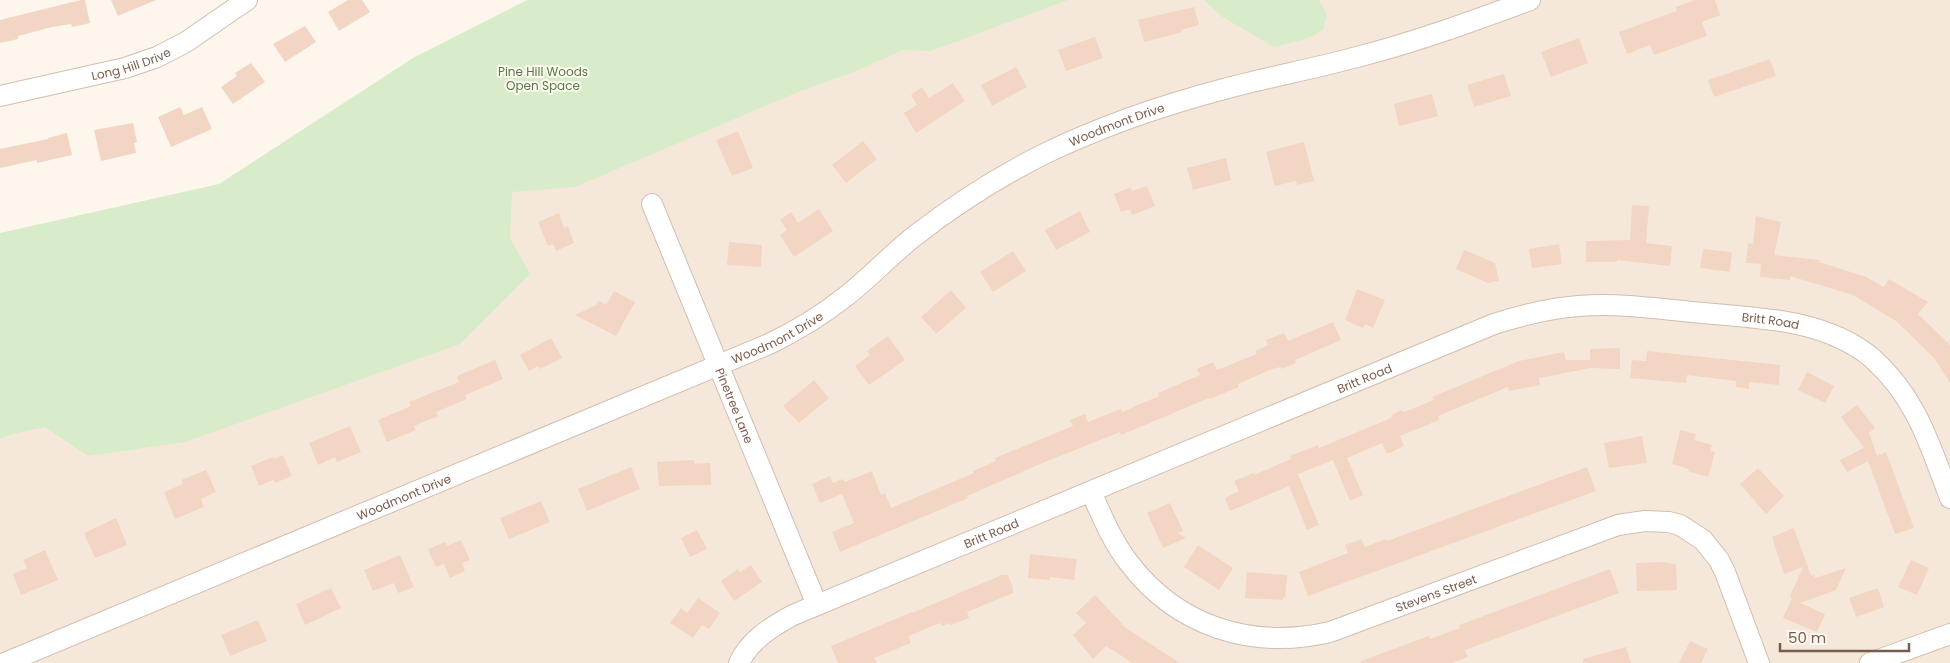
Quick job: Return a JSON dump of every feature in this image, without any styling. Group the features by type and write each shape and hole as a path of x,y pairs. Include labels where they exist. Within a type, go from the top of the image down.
{"street":[{"name":"Long Hill Drive","path":"0,96 125,68 157,57 186,42 247,0"},
{"name":"Woodmont Drive","path":"5,663 719,367 769,344 822,314 845,297 914,237 940,218 1002,177 1045,154 1122,121 1178,102 1401,45 1483,18 1530,0"},
{"name":"Pinetree Lane","path":"652,204 817,606"},
{"name":"Britt Road","path":"739,663 749,646 770,628 793,615 1494,324 1536,312 1557,309 1614,305 1792,322 1825,332 1870,357 1894,381 1915,410 1923,426 1950,498"},
{"name":"Stevens Street","path":"1091,492 1115,543 1138,574 1156,592 1185,613 1217,628 1251,637 1271,639 1310,636 1330,632 1618,525 1645,521 1680,524 1703,540 1719,560 1759,663"},
{"path":"1870,663 1950,634"}],"shaded area":[{"path":"928,0 1950,0 1950,663 0,663 0,386"}],"green space":[{"name":"Pine Hill Woods Open Space","path":"527,0 1068,0 931,51 903,50 854,72 798,92 575,187 512,192 510,238 530,274 460,344 185,442 88,456 45,427 0,439 0,233 219,184 413,58"},
{"path":"1204,0 1319,0 1327,14 1323,30 1306,39 1274,47 1221,16"}],"building":[{"path":"85,0 90,23 72,27 71,24 52,27 0,43 0,20"},
{"path":"111,0 156,0 118,16"},
{"path":"348,0 362,0 370,12 339,31 328,12"},
{"path":"1696,0 1715,0 1720,15 1702,22 1707,36 1654,55 1650,45 1627,54 1619,32 1677,11 1676,7"},
{"path":"1194,7 1199,25 1181,30 1182,32 1144,42 1138,20"},
{"path":"305,26 316,42 285,62 273,44"},
{"path":"1095,37 1103,58 1066,71 1058,50"},
{"path":"1579,38 1588,63 1551,77 1541,52"},
{"path":"1770,59 1776,76 1714,97 1708,80"},
{"path":"251,63 265,82 233,104 221,87 237,76 235,73"},
{"path":"1016,67 1027,87 992,106 981,85"},
{"path":"1504,74 1511,96 1474,107 1467,85"},
{"path":"953,83 965,101 916,133 904,113 917,105 911,95 922,87 929,98"},
{"path":"1432,94 1438,116 1399,126 1394,104"},
{"path":"180,107 184,115 202,107 212,129 171,147 158,117"},
{"path":"133,123 137,142 134,143 136,153 101,161 94,130"},
{"path":"738,131 753,168 732,176 716,140"},
{"path":"67,133 72,155 37,163 37,160 0,168 0,149"},
{"path":"863,141 877,159 846,183 832,165"},
{"path":"1304,142 1314,181 1297,185 1296,181 1275,186 1266,152"},
{"path":"1226,158 1231,180 1193,190 1187,168"},
{"path":"1147,186 1155,206 1132,215 1130,209 1121,212 1114,194 1131,187 1132,191"},
{"path":"1632,205 1649,206 1646,243 1672,246 1670,266 1617,260 1617,262 1586,262 1586,241 1630,240"},
{"path":"819,209 833,231 794,257 780,235 787,230 780,220 791,212 798,223"},
{"path":"1080,211 1090,232 1056,250 1045,230"},
{"path":"559,213 564,228 568,226 574,243 556,251 553,244 548,246 538,222"},
{"path":"1756,216 1781,222 1774,255 1820,260 1819,262 1866,277 1884,287 1889,279 1928,302 1918,314 1950,345 1950,383 1935,359 1896,321 1853,295 1790,276 1790,280 1760,277 1761,264 1746,263 1748,243 1753,244"},
{"path":"729,242 762,245 761,267 727,265"},
{"path":"1559,244 1562,264 1532,268 1529,249"},
{"path":"1703,249 1732,252 1730,272 1700,268"},
{"path":"1464,250 1495,263 1499,281 1488,283 1456,269"},
{"path":"1013,251 1026,271 993,292 980,272"},
{"path":"1357,289 1385,300 1373,328 1365,324 1363,328 1345,320"},
{"path":"951,290 966,308 936,334 921,317"},
{"path":"614,291 635,302 616,336 575,315 596,305 599,301 606,305"},
{"path":"1333,322 1341,340 1295,360 1296,363 1281,369 1281,367 1272,369 1238,384 1239,387 1210,399 1121,435 1120,432 1040,464 967,496 968,498 840,552 832,532 854,523 842,494 820,503 812,484 830,476 833,483 843,479 845,482 872,471 881,495 885,493 891,508 974,473 973,471 996,461 995,458 1073,426 1070,420 1085,414 1088,422 1121,409 1122,412 1159,396 1158,393 1200,375 1197,369 1213,362 1217,370 1257,354 1255,351 1268,345 1266,340 1284,333 1288,341"},
{"path":"888,336 905,360 869,385 855,366 870,355 867,351"},
{"path":"551,338 562,358 540,369 538,366 529,371 520,355"},
{"path":"1620,348 1620,369 1590,368 1539,378 1540,385 1509,391 1508,387 1438,416 1439,420 1400,436 1404,446 1387,454 1382,443 1347,458 1363,495 1350,501 1333,460 1298,474 1319,525 1307,530 1289,486 1230,511 1225,498 1239,491 1234,481 1254,473 1254,475 1291,459 1290,456 1318,445 1319,448 1391,418 1393,414 1402,410 1404,412 1434,400 1432,397 1519,361 1564,352 1566,360 1590,360 1590,349"},
{"path":"1647,351 1780,365 1779,385 1749,382 1749,389 1736,387 1736,381 1687,375 1686,383 1630,378 1632,360 1646,361"},
{"path":"495,360 503,379 465,395 467,399 436,412 438,416 414,426 416,430 387,442 378,420 411,406 409,402 459,382 457,376"},
{"path":"1807,372 1834,386 1825,403 1798,390"},
{"path":"814,380 829,398 799,423 783,406"},
{"path":"1857,405 1875,428 1869,433 1877,456 1886,452 1914,528 1895,534 1868,461 1847,472 1840,460 1864,448 1841,417"},
{"path":"350,426 361,452 337,462 335,457 318,465 309,443"},
{"path":"1680,430 1696,434 1694,440 1712,445 1710,451 1715,452 1708,477 1672,464"},
{"path":"1642,436 1647,463 1609,468 1604,443"},
{"path":"283,455 292,476 275,483 273,480 259,486 251,466"},
{"path":"694,460 695,464 710,463 711,485 659,486 657,462"},
{"path":"631,467 640,489 587,511 578,489"},
{"path":"1587,467 1596,491 1308,596 1299,572 1348,553 1345,545 1362,539 1365,547 1386,539 1387,541"},
{"path":"1758,468 1784,496 1766,514 1740,484"},
{"path":"206,470 216,492 201,499 204,507 175,519 164,492 183,484 181,480"},
{"path":"541,501 550,522 509,539 500,518"},
{"path":"1170,503 1183,531 1178,533 1186,538 1163,548 1147,513"},
{"path":"116,518 127,545 95,558 84,533"},
{"path":"1794,528 1811,576 1814,575 1815,578 1846,568 1836,590 1800,603 1825,614 1817,632 1783,618 1792,598 1790,596 1803,567 1784,574 1772,537"},
{"path":"697,530 707,549 690,557 681,538"},
{"path":"461,540 470,560 462,563 465,571 450,578 444,564 436,567 428,549 445,542 447,546"},
{"path":"1198,545 1233,568 1219,590 1184,567"},
{"path":"45,550 58,580 21,595 13,574 27,568 23,560"},
{"path":"1030,554 1077,559 1074,580 1050,577 1049,580 1028,578"},
{"path":"400,555 414,587 398,593 394,583 373,591 364,570"},
{"path":"1911,560 1929,568 1917,595 1898,587"},
{"path":"1662,562 1676,564 1677,590 1637,591 1636,563"},
{"path":"751,565 762,582 734,601 721,581 738,569 740,572"},
{"path":"1610,569 1619,593 1465,650 1468,657 1451,663 1362,663 1361,661 1429,636 1430,639 1460,628 1459,625"},
{"path":"1247,572 1287,575 1285,598 1283,600 1245,598"},
{"path":"1002,575 1008,575 1013,593 967,612 969,618 951,625 950,623 942,626 940,623 908,636 911,643 874,658 877,663 838,663 831,646"},
{"path":"331,588 341,608 305,625 296,604"},
{"path":"1878,588 1884,607 1856,617 1849,598"},
{"path":"1095,595 1126,628 1180,663 1133,663 1106,646 1093,659 1073,635 1086,623 1076,613"},
{"path":"698,598 720,613 709,629 702,625 693,638 670,623 681,608 687,613"},
{"path":"258,620 267,641 230,656 221,635"},
{"path":"1690,641 1708,649 1701,663 1679,663"},
{"path":"1626,647 1631,663 1583,663 1583,659"}]}
